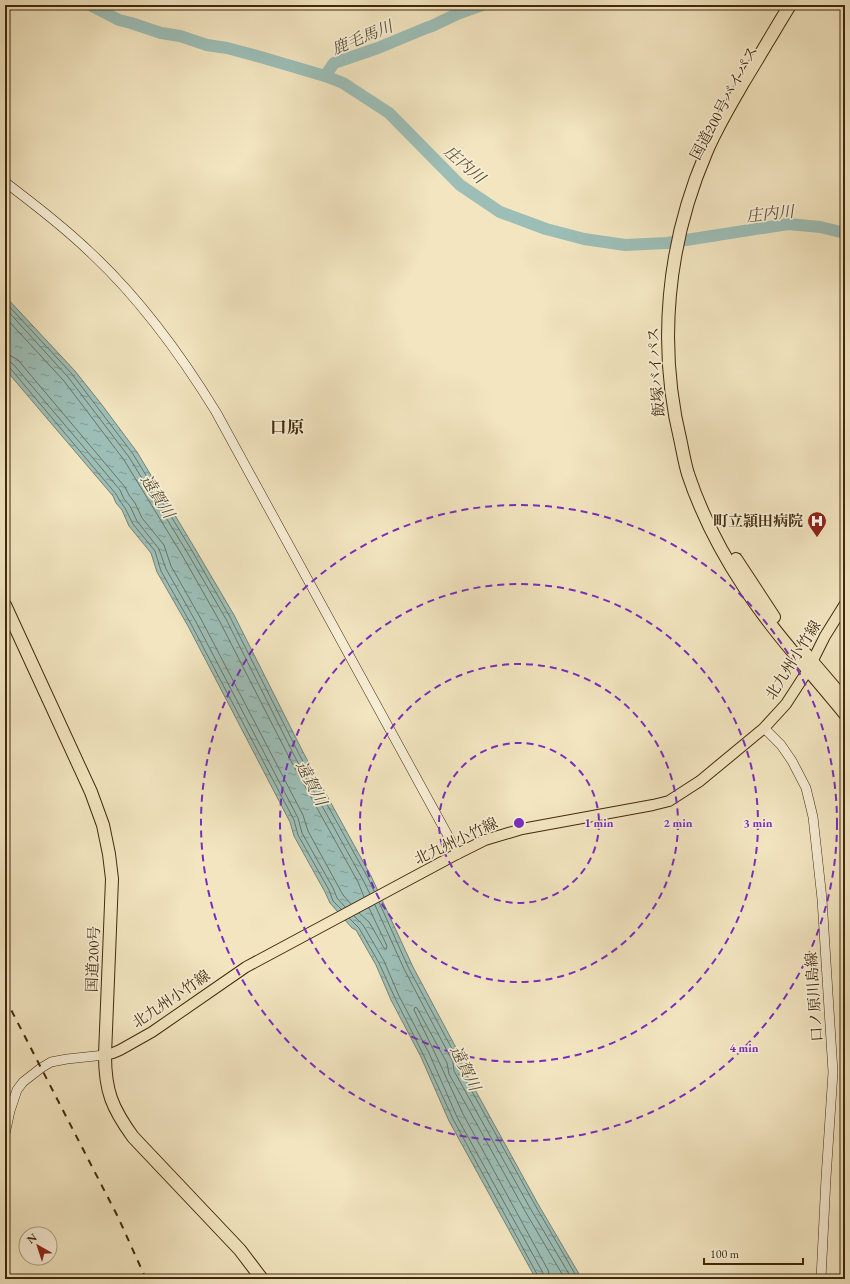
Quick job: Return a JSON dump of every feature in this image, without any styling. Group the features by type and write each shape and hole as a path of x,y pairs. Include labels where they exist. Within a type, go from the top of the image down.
{"highway":[{"path":"687,217 689,198 716,131 790,5"},
{"name":"国道200号バイパス","path":"798,5 764,59 725,130 713,154 687,217 678,259 674,347 684,427 696,471 710,507 728,546 778,624 810,665 845,700"},
{"name":"国道200号","path":"5,605 91,792 103,825 112,879 104,1055 104,1075 109,1097 121,1121 133,1137 240,1250 262,1279"},
{"path":"810,665 845,714"}],"main road":[{"name":"北九州小竹線","path":"104,1055 113,1054 152,1032 234,974 485,840 522,829 596,815 633,810 669,801 700,781 764,728 786,704 845,604"}],"street":[{"path":"5,182 39,207 93,255 145,311 184,362 216,412 456,855"},
{"name":"口ノ原川島線","path":"764,728 792,761 806,788 813,817 821,892 833,1072 826,1178 822,1279"},
{"path":"5,1134 10,1111 17,1090 23,1082 51,1062 104,1055"}],"water":[{"name":"遠賀川","path":"5,296 75,371 137,452 234,615 304,754 371,876 413,967 462,1059 462,1066 538,1204 582,1279 536,1279 449,1121 421,1057 391,1000 376,965 356,930 352,928 330,903 294,836 290,822 188,626 157,572 151,553 129,526 122,510 116,503 113,496 5,369"}],"waterway":[{"name":"庄内川","path":"90,5 119,20 161,33 180,36 207,45 227,48 264,58 325,76 343,83 389,113 460,185 500,212 546,229 584,239 625,245 667,243 788,224 820,227 845,233"},
{"path":"396,5 402,5"},
{"name":"鹿毛馬川","path":"325,76 334,63 378,48 457,14 482,5"}],"railway":[{"path":"5,998 118,1217 146,1279"}],"place":[{"name":"町立頴田病院","path":"817,538"}],"district":[{"name":"口原","path":"287,427"}]}
